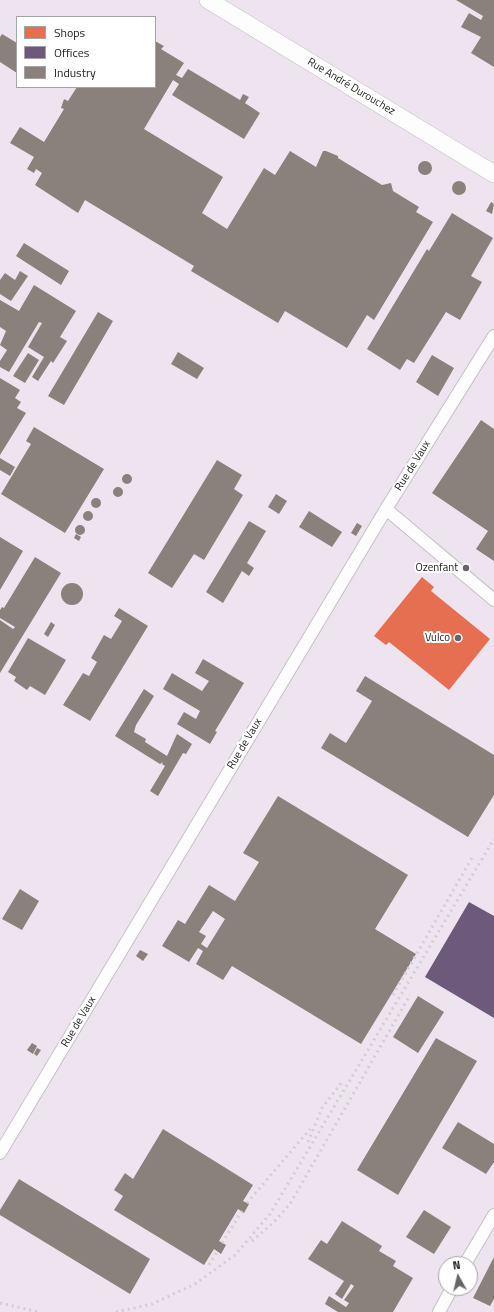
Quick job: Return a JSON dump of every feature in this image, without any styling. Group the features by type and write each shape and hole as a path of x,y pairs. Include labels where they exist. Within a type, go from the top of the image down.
{"main road":[{"name":"Rue André Durouchez","path":"208,0 494,174"}],"street":[{"name":"Rue de Vaux","path":"0,1153 386,509 494,336"},
{"path":"386,509 494,600"},
{"path":"471,1256 494,1215"},
{"path":"439,1312 448,1296"}],"shaded area":[{"path":"0,0 494,0 494,1312 0,1312"}],"building: Shops":[{"path":"422,577 434,587 431,591 490,639 449,690 389,642 386,645 374,636"}],"building: Offices":[{"path":"469,902 494,916 494,1018 425,977"}],"building: Industry":[{"path":"456,0 494,0 494,67 471,53 481,37 461,27 469,13 481,20 483,16"},
{"path":"2,34 16,42 16,72 0,62 0,37"},
{"path":"156,42 164,46 161,49 184,63 176,75 182,78 188,69 240,100 243,94 249,97 245,103 260,113 244,139 172,95 179,84 173,80 144,129 223,177 202,213 227,229 264,168 275,175 290,151 316,167 323,151 326,151 338,156 338,158 382,185 391,183 393,191 419,207 416,212 433,222 374,320 367,315 347,348 285,311 278,323 191,271 194,266 85,200 78,213 35,185 42,173 36,169 34,173 27,169 34,157 10,143 20,127 44,142 64,109 61,108 64,99 68,101 76,88 156,88"},
{"path":"422,161 428,161 432,165 432,171 428,175 422,175 418,171 418,165"},
{"path":"456,181 462,181 466,185 466,191 462,195 456,195 452,191 452,185"},
{"path":"491,202 494,204 492,214 486,211"},
{"path":"452,213 493,238 471,276 482,282 460,320 446,312 414,363 407,359 400,370 367,349 427,249 429,251"},
{"path":"24,243 69,271 61,285 16,256"},
{"path":"20,271 28,276 11,301 0,294 0,280 5,273 15,280"},
{"path":"34,285 76,311 60,337 67,341 53,363 51,361 38,381 32,377 44,357 28,347 42,323 39,322 9,372 0,367 0,361 7,350 0,345 6,331 0,327 0,300 19,311"},
{"path":"98,312 113,321 64,405 48,396"},
{"path":"178,352 204,368 197,379 171,364"},
{"path":"28,353 39,360 25,383 13,376"},
{"path":"432,355 454,368 438,396 416,382"},
{"path":"0,378 20,390 15,398 21,402 17,408 26,413 0,455"},
{"path":"481,420 494,429 494,561 476,549 488,531 432,493"},
{"path":"34,427 104,469 65,533 1,494 31,444 26,441"},
{"path":"0,458 15,467 10,476 0,470"},
{"path":"217,460 242,475 234,489 243,495 204,560 194,554 172,588 148,573"},
{"path":"125,474 129,474 131,475 131,483 125,484 122,481 122,477"},
{"path":"116,487 120,487 122,488 122,496 116,497 113,494 113,490"},
{"path":"276,494 287,501 279,514 268,507"},
{"path":"94,498 98,498 100,499 100,507 94,508 91,505 91,501"},
{"path":"86,511 90,511 92,512 92,520 86,521 83,518 83,514"},
{"path":"309,511 342,532 332,547 299,527"},
{"path":"249,521 266,531 247,563 254,568 249,576 242,571 223,603 206,592"},
{"path":"357,523 362,526 356,536 351,533"},
{"path":"78,525 82,525 84,526 84,534 78,535 75,532 75,528"},
{"path":"76,534 81,537 79,541 74,538"},
{"path":"0,537 23,551 0,590"},
{"path":"35,557 61,573 0,673 0,620 13,629 15,627 0,618 0,610 2,607 4,608"},
{"path":"72,583 80,586 83,594 80,602 72,605 64,602 61,594 64,586"},
{"path":"119,608 148,626 90,721 63,705 83,673 89,676 97,662 91,658 104,635 111,639 122,621 114,616"},
{"path":"51,622 55,625 48,637 44,634"},
{"path":"28,638 66,660 45,695 30,686 27,690 14,681 16,677 8,672"},
{"path":"203,659 244,683 215,731 217,732 210,744 177,724 184,712 196,719 200,711 163,689 172,673 202,691 209,681 195,673"},
{"path":"365,676 494,755 494,795 468,837 321,748 330,733 346,743 372,701 356,691"},
{"path":"144,689 154,696 136,725 134,732 146,739 145,742 167,756 177,734 192,744 186,754 183,753 158,796 150,791 165,766 162,764 163,762 160,764 115,736"},
{"path":"278,796 408,875 375,929 416,954 361,1044 232,966 223,980 196,964 203,951 198,948 189,962 162,946 178,920 185,924 209,885 235,901 259,862 243,853","holes":["213,911 225,919 207,948 201,944 206,936 199,932"]},
{"path":"20,889 39,901 22,930 2,919"},
{"path":"140,950 148,954 143,961 136,956"},
{"path":"418,996 444,1012 418,1053 393,1037"},
{"path":"436,1038 477,1061 398,1195 357,1170"},
{"path":"32,1043 37,1046 33,1054 27,1050"},
{"path":"37,1048 41,1050 37,1056 34,1054"},
{"path":"458,1122 494,1144 494,1162 486,1174 442,1148"},
{"path":"163,1129 253,1185 243,1201 249,1204 244,1213 238,1209 219,1241 226,1245 221,1254 214,1249 204,1265 114,1210 123,1196 114,1190 125,1173 133,1179"},
{"path":"19,1179 150,1259 130,1294 0,1215 0,1210"},
{"path":"424,1210 451,1227 434,1254 406,1237"},
{"path":"342,1221 382,1246 379,1251 396,1261 393,1266 413,1278 393,1312 338,1312 325,1304 329,1296 346,1307 349,1303 344,1300 354,1286 351,1284 342,1299 335,1294 344,1281 308,1259 321,1240 327,1244"},
{"path":"494,1257 494,1299 490,1306 473,1298 474,1296 478,1296 478,1288"}],"railway":[{"path":"116,1312 152,1304 195,1284 235,1255 270,1214 494,839"},
{"path":"393,995 473,856"},
{"path":"252,1241 273,1223 290,1204 410,995"},
{"path":"308,1142 322,1108 342,1082"},
{"path":"247,1203 310,1129"},
{"path":"222,1243 242,1211"},
{"path":"209,1265 217,1252"},
{"path":"0,1303 39,1312"}],"place":[{"name":"Ozenfant","path":"466,568"},
{"name":"Vulco","path":"458,638"}]}
